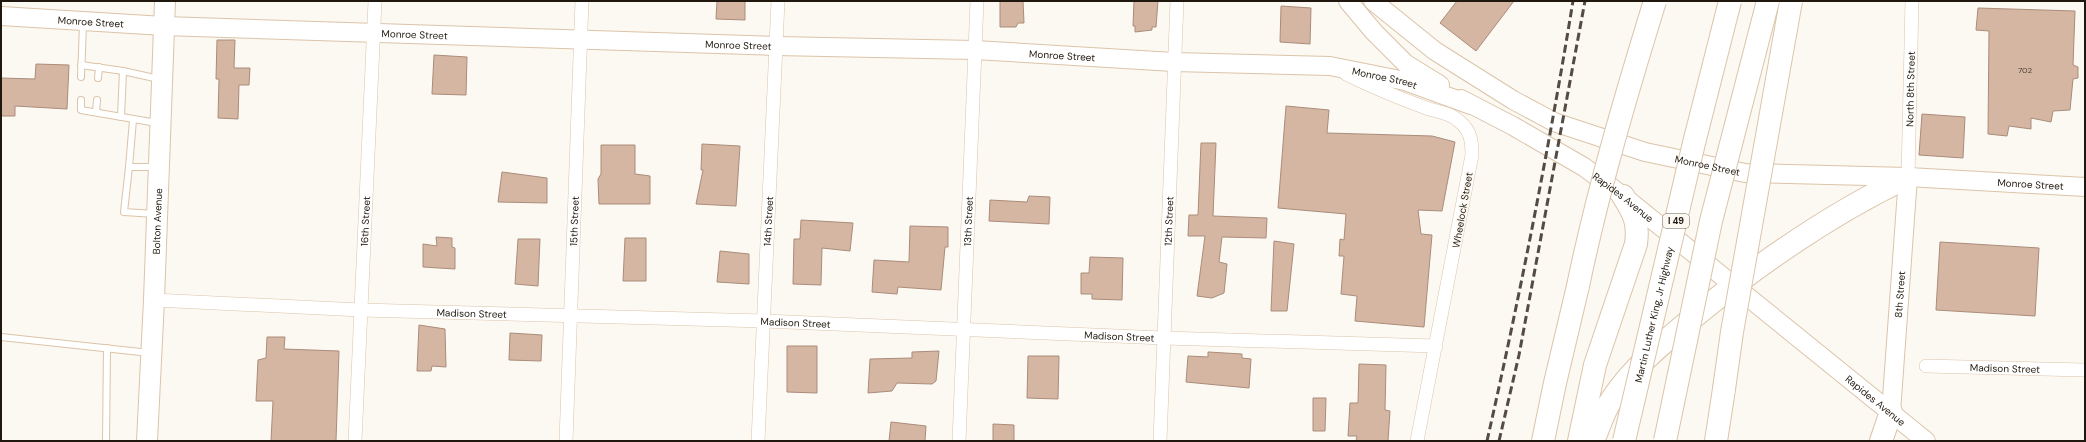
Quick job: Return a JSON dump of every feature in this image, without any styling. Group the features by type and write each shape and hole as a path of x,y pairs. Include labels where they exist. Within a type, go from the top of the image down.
{"highway":[{"path":"1543,441 1587,242 1654,1"},
{"name":"Martin Luther King, Jr Highway","path":"1624,441 1694,143 1730,1"},
{"path":"1665,441 1711,221 1768,1"},
{"path":"1716,441 1732,332 1791,1"},
{"path":"1593,441 1611,400 1631,375 1664,342 1733,285 1838,215 1869,196 1908,177"},
{"path":"1578,441 1595,365 1636,244 1638,230 1635,215 1624,196"},
{"path":"1881,441 1891,412"}],"main road":[{"name":"Bolton Avenue","path":"147,441 154,300 165,1"},
{"name":"Rapides Avenue","path":"1348,1 1374,32 1406,64 1471,105 1561,153 1624,196 1926,441"},
{"name":"Monroe Street","path":"1373,1 1435,51 1513,100 1554,122 1645,152 1745,172 1908,177 2085,187"},
{"name":"Monroe Street","path":"1,16 164,26 776,46 975,50 1174,62 1330,66 1406,80 1471,105"},
{"name":"8th Street","path":"1891,412 1908,177"}],"street":[{"name":"16th Street","path":"355,441 374,1"},
{"name":"15th Street","path":"566,441 582,1"},
{"name":"14th Street","path":"758,441 778,1"},
{"name":"13th Street","path":"959,441 977,1"},
{"name":"12th Street","path":"1160,441 1177,1"},
{"name":"North 8th Street","path":"1908,177 1912,1"},
{"name":"Wheelock Street","path":"1330,66 1378,90 1431,110 1451,115 1460,121 1468,131 1472,141 1472,156 1417,441"},
{"name":"Madison Street","path":"154,300 361,310 764,321 1164,338 1436,346"},
{"name":"Madison Street","path":"1926,366 2085,370"}],"lane":[{"path":"81,77 83,22"},
{"path":"81,65 123,71 162,80"},
{"path":"98,78 99,68"},
{"path":"121,117 123,71"},
{"path":"81,100 81,110 160,124"},
{"path":"96,112 97,100"},
{"path":"133,120 124,212 157,214"},
{"path":"129,167 159,166"},
{"path":"1,337 151,353"},
{"path":"106,441 107,348"}],"building":[{"path":"717,1 745,1 745,20 716,19"},
{"path":"1000,1 1023,1 1024,23 1018,23 1016,27 1000,27"},
{"path":"1134,1 1158,1 1156,27 1152,27 1152,30 1135,32 1135,26 1133,26"},
{"path":"1457,1 1514,1 1476,51 1440,23"},
{"path":"1281,6 1311,8 1310,44 1280,42"},
{"path":"1978,8 2075,11 2073,65 2078,67 2078,78 2073,79 2070,110 2053,111 2051,122 2031,118 2031,129 2009,126 2007,136 1988,134 1989,31 1976,30"},
{"path":"217,40 235,40 234,68 250,68 249,85 239,85 238,119 218,118 219,79 216,79"},
{"path":"434,55 467,57 466,95 432,94"},
{"path":"36,64 69,65 67,109 15,106 15,116 1,116 1,78 35,79"},
{"path":"1286,106 1329,110 1327,133 1432,136 1455,142 1442,211 1418,210 1421,234 1432,235 1424,327 1355,321 1357,296 1341,294 1344,256 1339,256 1340,239 1344,240 1346,214 1278,208"},
{"path":"1922,114 1965,117 1963,158 1919,155"},
{"path":"1201,143 1216,143 1213,216 1267,218 1266,238 1222,237 1219,262 1227,264 1224,293 1212,298 1197,296 1205,236 1188,236 1189,215 1198,215"},
{"path":"702,144 740,146 736,206 696,204 703,170 701,170"},
{"path":"601,145 635,145 635,174 650,176 650,204 599,204 598,179 601,174"},
{"path":"502,172 547,178 547,203 498,202"},
{"path":"1029,196 1050,197 1049,224 989,221 990,200 1027,202"},
{"path":"801,220 853,223 850,251 822,248 821,285 793,284 794,239 800,239"},
{"path":"910,226 948,227 948,247 945,247 941,290 898,287 897,294 872,292 874,260 909,262"},
{"path":"436,237 452,238 452,247 455,248 455,269 423,267 423,244 437,246"},
{"path":"625,238 646,238 646,281 623,281"},
{"path":"518,239 540,239 538,286 515,284"},
{"path":"1274,241 1294,244 1287,311 1271,311"},
{"path":"1940,242 2039,248 2035,316 1936,310"},
{"path":"720,251 749,254 749,284 717,282"},
{"path":"1090,257 1123,258 1122,300 1092,299 1092,294 1081,294 1081,273 1089,273"},
{"path":"419,325 445,329 446,367 432,366 431,371 417,371"},
{"path":"510,333 542,335 541,361 509,360"},
{"path":"267,337 285,337 284,349 339,351 336,441 271,441 273,401 256,401 258,360 266,358"},
{"path":"787,346 817,346 817,393 787,392"},
{"path":"939,351 936,381 932,384 897,383 892,391 868,393 870,359 912,358 912,352"},
{"path":"1208,352 1242,354 1242,358 1251,359 1249,388 1186,382 1188,356 1208,357"},
{"path":"1028,356 1059,356 1058,399 1027,398"},
{"path":"1359,364 1386,365 1385,410 1390,411 1388,441 1356,441 1357,436 1348,436 1350,403 1358,403"},
{"path":"1313,398 1326,398 1325,431 1313,431"},
{"path":"891,422 926,426 925,441 889,441"},
{"path":"993,424 1014,425 1014,441 993,441"}],"railway":[{"path":"1487,441 1533,221 1573,1"},
{"path":"1499,441 1519,355 1585,1"}]}
